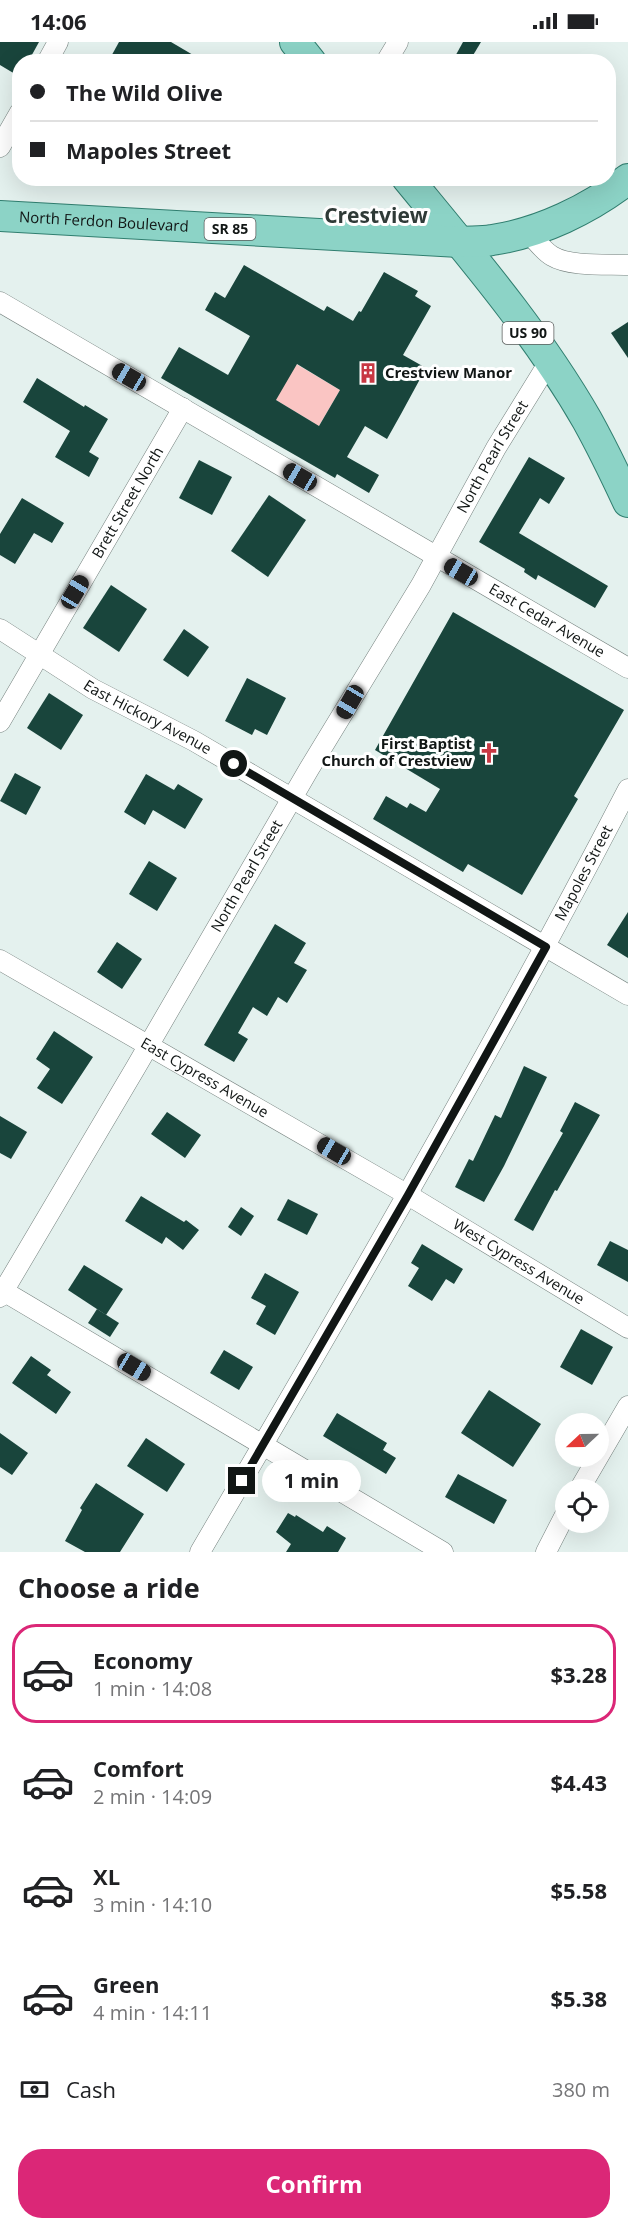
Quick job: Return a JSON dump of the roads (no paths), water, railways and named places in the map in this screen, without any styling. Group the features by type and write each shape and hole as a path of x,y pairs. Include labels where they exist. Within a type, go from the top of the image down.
{"main road":[{"path":"295,42 305,54"},
{"name":"SR 85","path":"459,242 492,240 528,232 580,210 628,179"},
{"name":"US 90","path":"414,186 510,306 549,362 586,419 628,502"},
{"name":"North Ferdon Boulevard","path":"0,216 459,242"}],"street":[{"path":"0,147 12,126"},
{"path":"528,232 551,256 595,264 628,265"},
{"name":"East Cedar Avenue","path":"0,302 628,668"},
{"name":"North Pearl Street","path":"1,1292 437,557 452,525 496,448 549,362"},
{"name":"Brett Street North","path":"0,722 183,408"},
{"name":"East Hickory Avenue","path":"0,628 93,689 194,741 628,995"},
{"name":"Mapoles Street","path":"200,1552 408,1195 546,947 628,789"},
{"name":"East Cypress Avenue","path":"0,960 408,1195"},
{"name":"West Cypress Avenue","path":"408,1195 628,1328"},
{"path":"1,1292 443,1552"},
{"path":"585,1479 628,1406"},
{"path":"546,1552 556,1533"}],"place":[{"name":"Crestview Manor","path":"368,373"},
{"name":"First Baptist Church of Crestview","path":"489,753"}],"district":[{"name":"Crestview","path":"376,216"}]}
